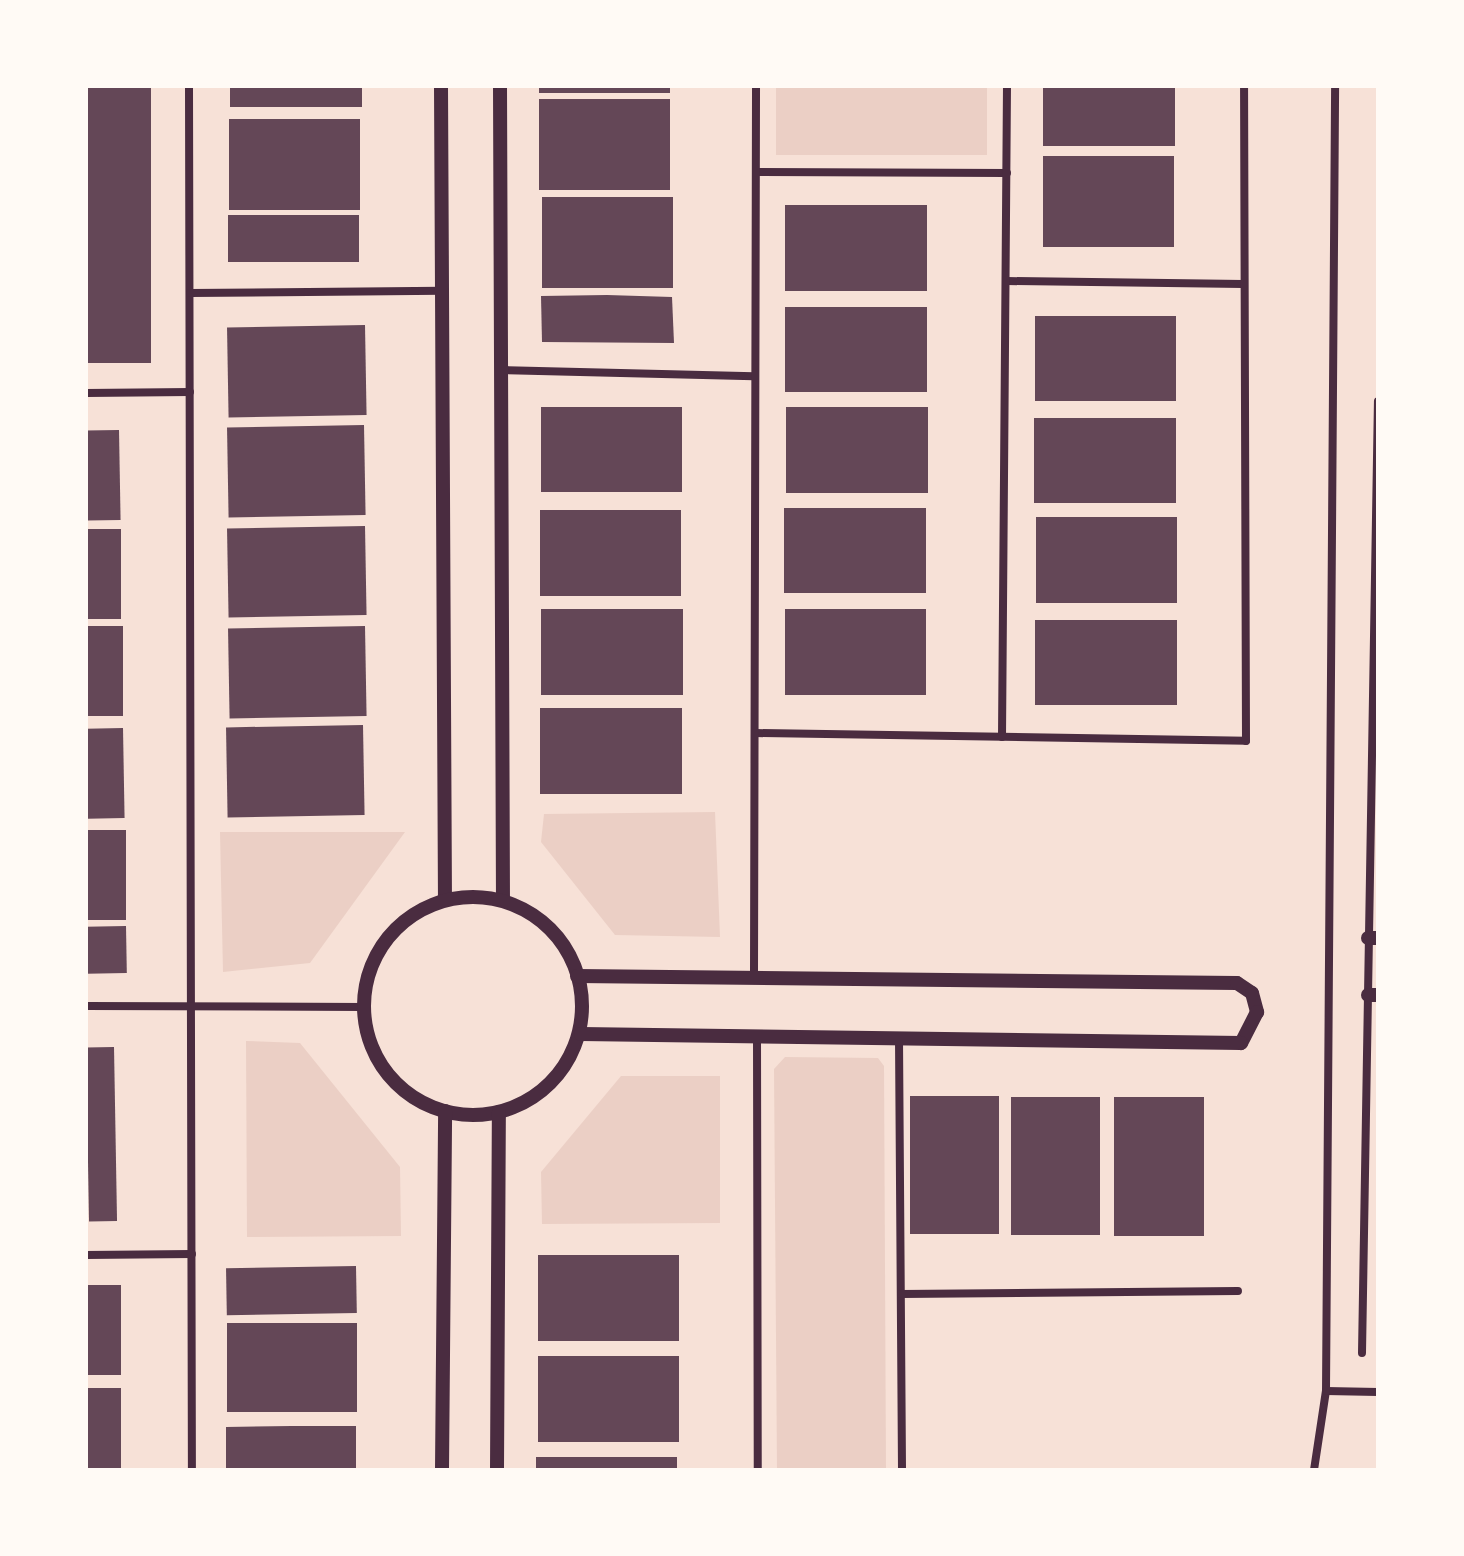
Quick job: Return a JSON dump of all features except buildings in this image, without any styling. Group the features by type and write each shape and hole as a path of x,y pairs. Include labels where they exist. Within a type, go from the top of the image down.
{"street":[{"path":"189,86 192,1470"},
{"path":"441,86 445,898"},
{"path":"500,86 503,900"},
{"path":"754,977 756,86"},
{"path":"1002,737 1007,86"},
{"path":"756,733 1246,741 1244,86"},
{"path":"1314,1470 1326,1391 1335,86"},
{"path":"756,172 1007,173"},
{"path":"1007,281 1243,284"},
{"path":"190,293 442,291"},
{"path":"502,370 754,376"},
{"path":"86,393 190,392"},
{"path":"1362,1353 1373,995 1378,401"},
{"path":"445,898 503,900 561,941 577,976 581,1034 541,1091 499,1112 445,1111 396,1083 368,1035 364,1007 377,953 394,930 445,898"},
{"path":"577,976 1237,983 1257,1002 1255,1023 1241,1043 581,1034"},
{"path":"86,1006 364,1007"},
{"path":"757,1037 758,1470"},
{"path":"899,1039 902,1470"},
{"path":"442,1470 445,1111"},
{"path":"497,1470 499,1112"},
{"path":"86,1255 192,1254"},
{"path":"901,1294 1238,1291"},
{"path":"1326,1391 1378,1392"}],"shaded area":[{"path":"776,86 987,86 987,155 776,155"},
{"path":"715,812 720,937 615,935 541,842 544,814"},
{"path":"220,832 405,832 310,963 223,972"},
{"path":"246,1041 300,1043 400,1167 401,1236 247,1237"},
{"path":"785,1057 878,1058 884,1066 886,1470 777,1470 774,1069"},
{"path":"621,1076 720,1076 720,1223 542,1224 541,1172"}]}
